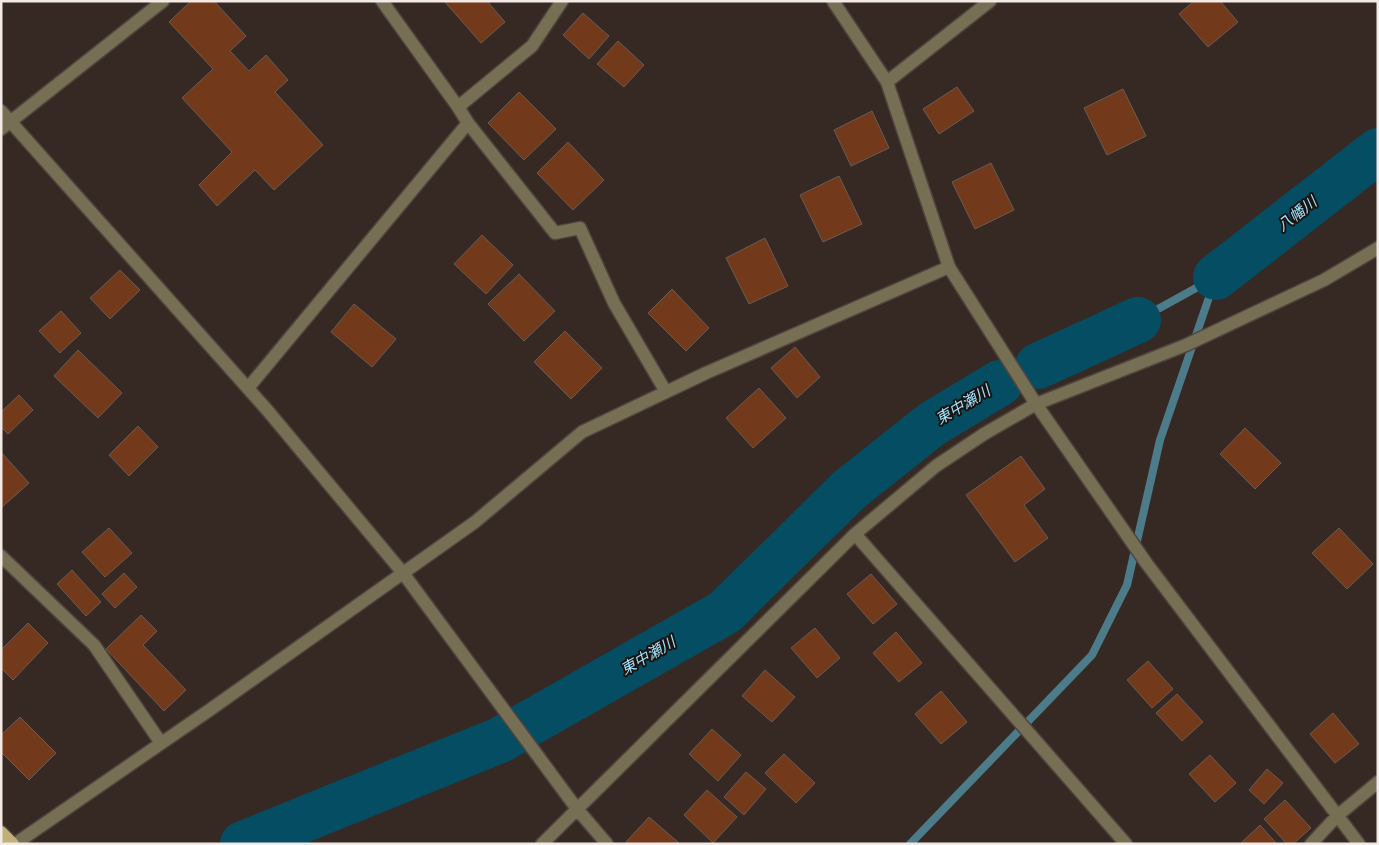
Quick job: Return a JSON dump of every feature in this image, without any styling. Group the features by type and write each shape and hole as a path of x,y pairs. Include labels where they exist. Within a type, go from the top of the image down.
{"main road":[{"path":"1,832 14,844"}],"street":[{"path":"6,126 164,1"},
{"path":"382,1 468,123 555,233 580,228 614,303 666,392"},
{"path":"458,107 532,46 562,1"},
{"path":"834,1 887,82 949,267 1036,404 1147,564 1359,844"},
{"path":"887,82 990,1"},
{"path":"1,111 6,126 248,388 403,573 510,720 577,809 607,844"},
{"path":"248,388 468,123"},
{"path":"542,844 855,534 936,466 984,434 1036,404 1213,333 1324,280 1378,248"},
{"path":"14,844 475,522 582,432 706,373 949,267"},
{"path":"855,534 1126,844"},
{"path":"1,556 94,645 161,743"},
{"path":"1311,844 1337,816 1378,782"}],"building":[{"path":"191,1 214,1 246,36 230,51 249,71 266,55 288,80 275,92 323,145 274,190 255,170 217,206 199,185 232,152 182,98 213,69 169,22"},
{"path":"444,1 487,1 505,22 481,43"},
{"path":"1194,1 1220,1 1238,22 1208,47 1179,14"},
{"path":"583,13 609,36 589,59 563,35"},
{"path":"618,41 644,65 624,87 597,64"},
{"path":"957,87 974,111 939,134 923,109"},
{"path":"1123,89 1146,136 1107,155 1084,108"},
{"path":"519,92 556,129 524,160 488,123"},
{"path":"872,111 889,148 851,166 834,130"},
{"path":"568,142 604,180 573,210 537,173"},
{"path":"991,163 1014,210 975,229 952,182"},
{"path":"839,176 862,224 823,242 800,195"},
{"path":"482,235 513,265 486,294 454,264"},
{"path":"765,238 788,286 749,304 726,258"},
{"path":"120,270 140,290 110,319 90,298"},
{"path":"519,274 555,311 524,341 488,304"},
{"path":"672,289 709,328 686,351 648,313"},
{"path":"354,304 396,339 372,367 331,332"},
{"path":"61,311 81,333 60,353 39,331"},
{"path":"565,331 602,368 571,399 534,362"},
{"path":"795,347 820,377 797,398 771,368"},
{"path":"78,350 122,393 98,418 54,376"},
{"path":"759,388 786,418 753,448 726,418"},
{"path":"19,395 33,410 8,434 1,427 1,412"},
{"path":"138,426 158,447 129,476 109,455"},
{"path":"1245,428 1281,463 1255,489 1220,454"},
{"path":"1,452 29,483 1,508"},
{"path":"1021,456 1045,489 1024,505 1048,538 1015,562 966,495"},
{"path":"109,528 132,553 105,577 82,552"},
{"path":"1339,528 1373,564 1347,589 1312,553"},
{"path":"72,570 101,602 86,616 57,584"},
{"path":"124,573 137,587 115,608 102,594"},
{"path":"871,574 897,604 873,624 847,594"},
{"path":"141,615 157,631 143,645 186,690 164,711 106,649"},
{"path":"28,623 48,643 13,680 1,668 1,650"},
{"path":"815,628 840,658 817,678 791,648"},
{"path":"896,632 922,663 899,682 873,653"},
{"path":"1148,661 1173,689 1152,708 1127,680"},
{"path":"765,670 795,697 772,722 742,696"},
{"path":"941,691 967,722 941,744 915,714"},
{"path":"1177,694 1203,722 1182,741 1156,713"},
{"path":"1333,713 1359,744 1335,763 1310,734"},
{"path":"20,717 56,753 29,780 1,752 1,735"},
{"path":"712,729 741,755 718,781 689,754"},
{"path":"784,754 815,783 796,803 765,773"},
{"path":"1210,755 1236,783 1215,802 1189,774"},
{"path":"1267,769 1283,783 1264,804 1249,790"},
{"path":"746,772 766,789 744,815 724,797"},
{"path":"707,790 737,817 713,843 684,815"},
{"path":"1285,800 1311,828 1293,844 1287,844 1264,819"},
{"path":"649,817 679,843 628,844 626,842"},
{"path":"1260,825 1277,844 1240,844"}],"waterway":[{"name":"八幡川","path":"1216,277 1378,151"},
{"path":"910,844 1092,655 1127,585 1160,440 1216,277 1138,320"},
{"name":"東中瀬川","path":"1038,366 1138,320"},
{"name":"東中瀬川","path":"243,844 500,740 725,612 850,489 932,424 1000,383"}]}
